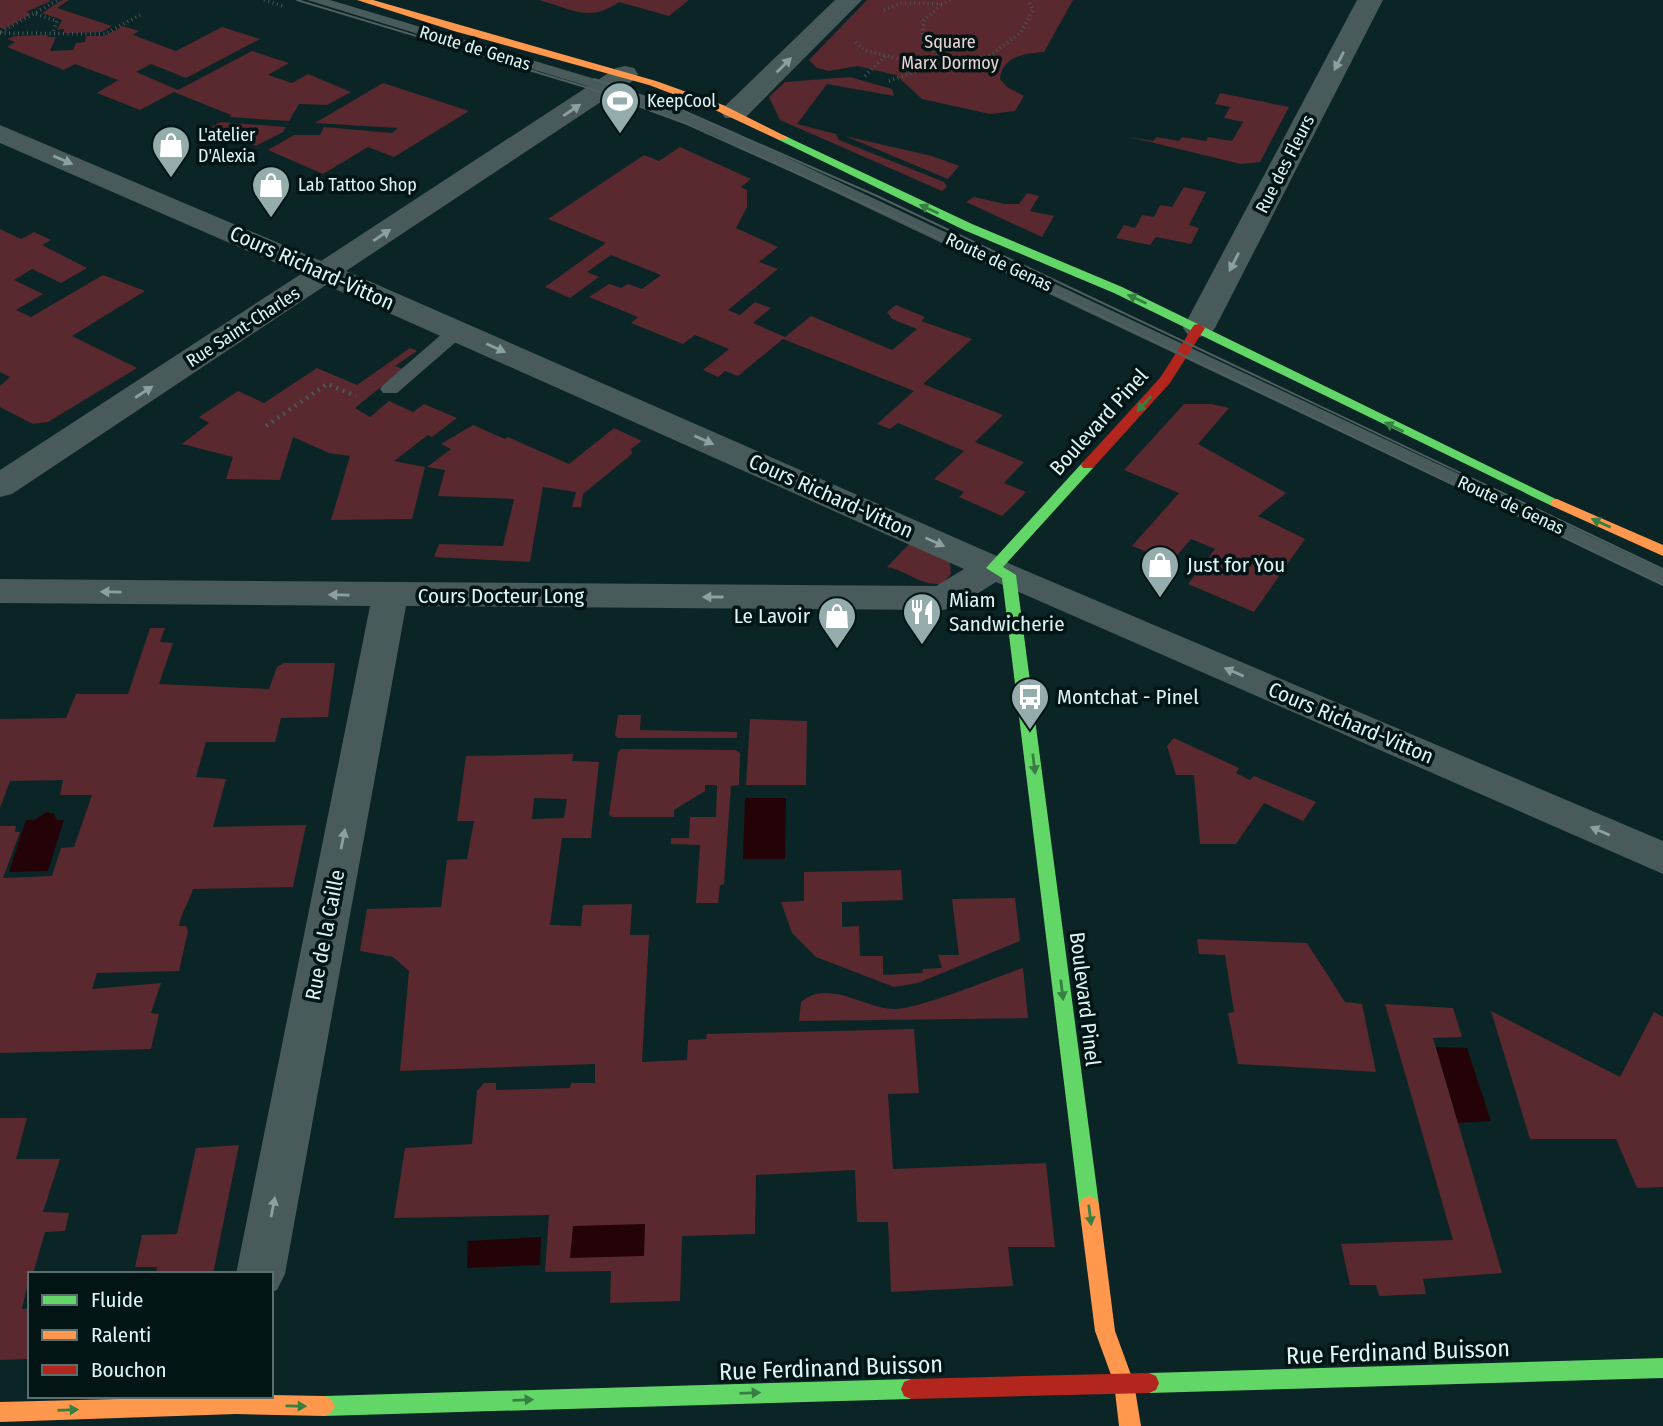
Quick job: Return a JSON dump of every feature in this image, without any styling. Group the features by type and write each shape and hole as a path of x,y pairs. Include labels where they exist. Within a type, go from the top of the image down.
{"main road":[{"name":"Route de Genas","path":"362,0 615,81 735,113 815,156 968,228 1118,290 1193,340 1663,551"},
{"name":"Boulevard Pinel","path":"1130,1426 1124,1383 1105,1331 1001,571 1165,380 1193,340"},
{"name":"Rue Ferdinand Buisson","path":"0,1412 235,1409 1663,1368"}],"street":[{"path":"735,113 849,0"},
{"name":"Rue des Fleurs","path":"1193,340 1370,0"},
{"name":"Rue Saint-Charles","path":"0,486 615,81"},
{"name":"Cours Richard-Vitton","path":"0,133 1663,858"},
{"name":"Cours Docteur Long","path":"0,591 390,596 943,598 1001,571"},
{"name":"Rue de la Caille","path":"260,1272 390,596"}],"lane":[{"name":"Route de Genas","path":"314,0 615,81 716,130 1193,340 1663,578"},
{"path":"390,389 457,331"}],"path":[{"path":"0,33 58,0"},
{"path":"950,0 926,15 920,26 922,41 939,55 957,59"},
{"path":"889,81 957,59 990,55 1021,32 1033,10 1028,0"},
{"path":"876,14 911,1 943,4"},
{"path":"35,14 57,21 53,32"},
{"path":"0,33 105,34 140,15"},
{"path":"854,36 856,44 864,50 931,66"},
{"path":"865,76 885,55"},
{"path":"266,426 327,384 355,397 366,390"}],"green space":[{"path":"0,0 51,1 26,12 31,14 4,29 0,28"},
{"path":"62,0 69,0 57,8 112,26 102,32 64,33 64,29 57,30 62,20 42,13"},
{"path":"539,0 689,0 669,16 619,2 599,12 589,13"},
{"name":"Square Marx Dormoy","path":"867,0 1073,0 1044,52 1016,57 1005,65 1000,79 1007,87 1024,96 1015,111 990,114 922,99 896,75 857,66 829,71 817,68 809,60"},
{"path":"123,26 139,31 133,35 176,51 222,27 260,39 186,78 151,64 136,72 178,90 252,51 289,63 268,75 292,83 308,74 351,92 327,105 299,104 289,121 230,117 231,115 174,92 140,110 97,93 118,80 75,64 64,70 7,47 15,42 7,39 15,36 48,35 47,37 56,37 50,51 73,50 76,43 85,42 86,36 104,36"},
{"path":"850,77 892,89 894,96 827,84 797,124 836,134 839,140 944,182 947,187 942,191 780,120 769,97 785,82"},
{"path":"383,83 469,111 394,157 368,147 323,174 268,150 294,135 320,135 324,127 392,133 398,128 315,123"},
{"path":"1220,93 1289,107 1260,162 1241,164 1129,137 1153,141 1157,137 1179,141 1182,137 1206,141 1208,137 1232,141 1243,122 1224,118 1230,107 1215,104"},
{"path":"220,122 286,127 283,132 256,146 210,128"},
{"path":"845,136 932,156 959,166 948,179"},
{"path":"680,147 751,179 741,187 747,190 747,207 736,228 778,247 759,262 778,269 728,310 740,315 755,302 771,308 753,323 785,337 811,316 892,350 917,329 892,319 887,312 896,305 925,317 921,321 972,339 923,384 1003,415 975,442 1024,462 1004,483 1026,492 1002,516 959,497 964,492 934,479 964,451 898,423 890,429 877,424 914,391 783,339 738,376 725,371 718,377 703,370 729,349 695,335 683,344 631,323 638,317 589,297 609,284 621,288 628,284 642,289 661,275 611,255 587,272 599,277 570,298 545,287 606,243 548,219 644,155 659,161"},
{"path":"1184,187 1206,192 1189,225 1199,228 1191,244 1156,237 1150,245 1116,238 1124,225 1135,228 1142,215 1154,217 1160,205 1172,207"},
{"path":"1027,193 1039,196 1030,211 1054,216 1042,237 966,202 974,197 1005,204 1019,204"},
{"path":"0,229 21,239 34,232 51,240 42,245 87,268 61,283 32,269 14,280 43,294 16,310 31,317 103,275 145,291 72,336 137,368 48,422 33,424 0,407 0,386 10,377 0,372"},
{"path":"410,348 417,351 395,366 403,369 355,408 370,417 389,401 413,412 424,404 457,418 432,437 428,435 394,461 425,467 412,519 331,520 350,456 329,453 293,437 280,480 226,479 233,457 182,444 209,423 199,417 238,391 264,403 317,368 357,385"},
{"path":"1184,404 1212,404 1229,408 1198,444 1286,493 1258,516 1305,539 1254,612 1188,584 1215,549 1191,539 1167,567 1143,557 1147,552 1132,546 1179,493 1124,470"},
{"path":"473,425 569,464 614,428 642,441 631,449 632,454 583,494 581,507 572,507 576,492 543,487 530,562 434,557 439,544 503,546 514,499 438,496 445,470 427,467 451,449 441,444"},
{"path":"911,542 950,562 951,574 942,584 926,582 887,567"},
{"path":"150,628 165,628 160,642 173,643 159,684 269,689 277,667 284,663 335,663 328,717 281,718 275,742 206,742 196,777 226,779 213,827 306,825 293,887 193,889 179,926 186,926 188,931 179,971 97,973 92,989 161,983 151,1013 159,1014 151,1049 0,1053 0,826 16,826 15,832 20,832 3,878 52,876 61,848 74,847 92,795 60,795 63,780 10,781 0,808 0,719 66,718 76,694 128,694"},
{"path":"618,715 641,715 640,730 737,732 737,738 618,738 615,735"},
{"path":"750,719 807,721 806,785 746,785"},
{"path":"1174,738 1239,768 1236,773 1250,780 1254,776 1316,802 1303,821 1264,803 1236,844 1200,844 1194,775 1176,775 1167,746"},
{"path":"621,749 735,750 740,753 739,785 731,786 724,884 720,885 718,903 696,903 700,845 671,844 671,838 689,838 690,817 716,817 717,785 705,785 705,791 674,810 674,817 613,817 609,815 618,752"},
{"path":"573,754 572,761 599,762 591,838 562,838 550,925 581,926 583,905 632,904 630,935 649,935 642,1062 687,1060 688,1040 706,1039 707,1034 914,1029 919,1093 888,1094 893,1169 1046,1163 1055,1247 1008,1247 1013,1286 891,1292 888,1222 857,1222 855,1170 756,1175 755,1234 682,1236 680,1301 610,1303 611,1271 545,1272 549,1215 394,1218 405,1148 472,1144 477,1091 484,1083 496,1083 496,1090 570,1088 571,1083 595,1083 595,1064 400,1071 409,971 393,957 360,951 367,909 441,907 447,860 467,859 474,821 457,821 466,756","holes":["534,798 567,799 564,818 532,819"]},
{"path":"901,870 903,900 842,902 842,927 859,926 860,956 883,956 883,975 922,973 923,969 942,968 938,955 959,955 952,899 1015,898 1020,941 918,983 894,987 816,957 792,933 781,902 804,901 804,872"},
{"path":"1197,939 1307,943 1345,1002 1362,1004 1376,1072 1238,1064 1228,1013 1234,1012 1225,955 1199,954"},
{"path":"1023,968 1028,1018 799,1021 801,1002 822,993 846,996 881,1007 904,1008 938,999"},
{"path":"1385,1004 1453,1008 1462,1037 1433,1038 1502,1273 1423,1279 1426,1294 1379,1296 1376,1285 1350,1285 1341,1244 1453,1240"},
{"path":"1491,1011 1620,1077 1654,1012 1663,1017 1663,1187 1637,1188 1616,1139 1530,1139"},
{"path":"0,1118 27,1118 16,1159 60,1159 43,1212 69,1213 65,1231 45,1232 34,1272 28,1272 22,1309 28,1309 28,1359 0,1360"},
{"path":"239,1145 213,1272 156,1272 157,1267 135,1267 142,1235 177,1234 196,1148"}],"shaded area":[{"path":"745,798 786,798 785,859 743,859"},
{"path":"47,812 54,814 57,820 64,820 48,871 9,872 26,820 34,820"},
{"path":"1436,1047 1467,1048 1491,1121 1458,1123"},
{"path":"645,1224 644,1256 570,1258 573,1226"},
{"path":"541,1237 540,1265 467,1268 468,1241"}],"tram line":[{"path":"297,0 592,89 687,124 898,219 1663,585"},
{"path":"594,79 677,108 877,196 1663,569"}],"traffic: fast":[{"path":"783,138 968,227 1118,290 1557,503"},
{"path":"1088,465 993,568 1009,575 1089,1205"},
{"path":"1149,1383 1663,1368"},
{"path":"324,1406 911,1389"}],"traffic: slow":[{"path":"362,0 686,94 783,138"},
{"path":"1557,503 1663,551"},
{"path":"1089,1205 1105,1331 1124,1383 1130,1426"},
{"path":"0,1412 236,1404 324,1406"}],"traffic: jam":[{"path":"1088,465 1165,380 1199,328"},
{"path":"911,1389 1149,1383"}],"place":[{"name":"KeepCool","path":"620,135"},
{"name":"L'atelier D'Alexia","path":"171,179"},
{"name":"Lab Tattoo Shop","path":"271,219"},
{"name":"Just for You","path":"1160,599"},
{"name":"Miam Sandwicherie","path":"922,646"},
{"name":"Le Lavoir","path":"837,650"},
{"name":"Montchat - Pinel","path":"1030,731"}]}
